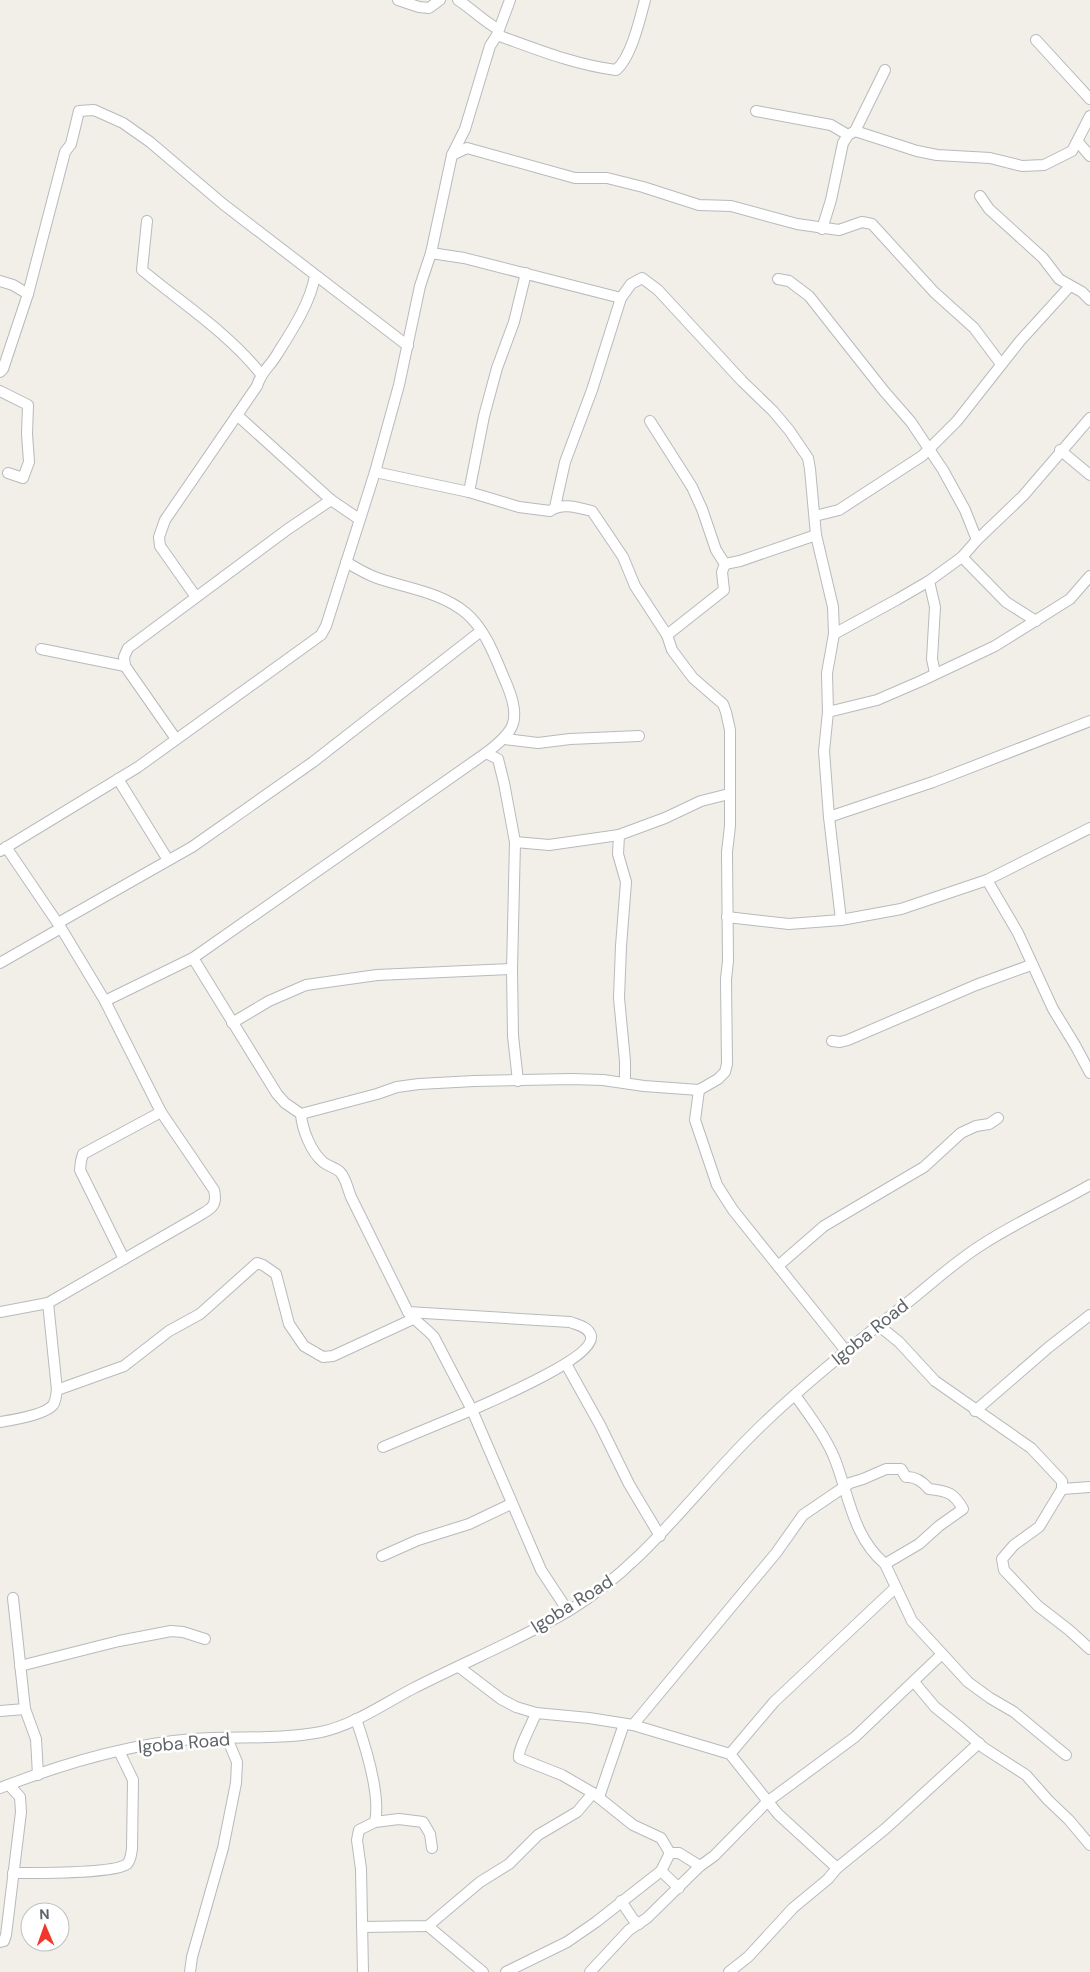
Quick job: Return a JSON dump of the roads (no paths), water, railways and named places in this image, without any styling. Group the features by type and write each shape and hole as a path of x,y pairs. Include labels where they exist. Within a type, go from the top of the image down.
{"street":[{"path":"398,0 419,7 429,8 440,0"},
{"path":"458,0 498,32 565,59 599,68 616,70 623,64 641,17 645,0"},
{"path":"0,1312 48,1303 212,1208 216,1200 214,1190 160,1112 105,1001 59,925 3,849 118,779 321,635 330,617 375,472 408,346 420,286 431,253 452,155 465,129 490,46 498,32 510,0"},
{"path":"1036,40 1090,98"},
{"path":"822,228 831,200 843,143 852,133 884,70"},
{"path":"0,372 28,294 65,152 71,144 79,111 94,110 123,123 150,142 223,204 408,346"},
{"path":"756,111 831,125 852,133 870,135 884,141 937,155 990,158 1022,166 1044,165 1072,151 1078,142 1082,128 1090,116"},
{"path":"1078,142 1090,156"},
{"path":"452,155 467,148 576,178 607,178 643,186 699,204 732,206 797,224 839,230 862,222 872,224 934,292 974,328 1001,364"},
{"path":"980,196 989,209 1043,258 1059,279 1082,292 1090,300"},
{"path":"147,221 142,270 209,321 246,356 260,374"},
{"path":"431,253 464,258 621,298"},
{"path":"468,492 484,416 497,368 514,322 526,273"},
{"path":"196,597 160,546 159,537 165,520 257,386 260,374 274,359 312,289 315,276"},
{"path":"555,508 565,462 592,390 621,298 637,280 642,278 648,281 702,336 742,381 773,411 794,436 808,458 816,516 816,535 833,607 834,634 827,673 828,712 824,751 828,817 841,920"},
{"path":"778,279 790,282 809,296 878,384 911,422 929,448 965,510 976,540"},
{"path":"0,281 13,285 28,294"},
{"path":"816,516 839,510 922,456 957,421 1001,364 1070,286"},
{"path":"0,391 28,405 26,434 29,462 23,478 8,473"},
{"path":"237,415 331,500 359,519"},
{"path":"834,634 929,581 962,557 976,540 1023,496 1060,450 1090,418"},
{"path":"650,421 692,487 714,540 716,550 725,564"},
{"path":"1060,450 1090,475"},
{"path":"301,1114 398,1087 474,1080 580,1080 699,1090 718,1079 725,1072 727,1064 727,852 730,826 730,730 723,704 692,678 672,650 667,635 635,586 623,557 592,512 571,506 555,508 550,511 530,509 468,492 375,472"},
{"path":"558,491 571,506"},
{"path":"176,739 125,666 124,657 128,648 288,529 331,500"},
{"path":"725,564 740,562 816,535"},
{"path":"962,557 1006,602 1036,621"},
{"path":"105,1001 193,958 486,753 505,739 512,729 514,720 511,696 491,647 466,613 443,599 421,590 376,577 346,562"},
{"path":"667,635 724,590 722,572 725,564"},
{"path":"828,712 867,703 921,681 995,646 1070,599 1090,576"},
{"path":"929,581 934,607 932,659 935,673"},
{"path":"0,963 59,925 192,846 313,762 481,631"},
{"path":"41,649 125,666"},
{"path":"828,817 933,782 1090,722"},
{"path":"505,739 538,743 570,739 639,736"},
{"path":"486,753 498,759 515,842 512,1036 518,1081"},
{"path":"118,779 168,860"},
{"path":"515,842 549,845 619,835 665,818 701,801 729,794"},
{"path":"728,917 789,924 841,920 901,909 987,880 1090,828"},
{"path":"619,835 618,854 626,882 620,946 619,998 625,1061 625,1083"},
{"path":"987,880 1018,933 1053,1010 1090,1073"},
{"path":"193,958 277,1094 285,1103 301,1114 304,1129 318,1156 324,1163 340,1172 344,1178 351,1198 410,1316 420,1326 429,1330 434,1337 472,1410 541,1570 568,1611"},
{"path":"832,1041 848,1040 976,985 1031,965"},
{"path":"232,1023 269,1000 306,985 377,975 512,969"},
{"path":"699,1090 695,1120 717,1184 733,1210 846,1351"},
{"path":"124,1259 80,1170 81,1161 84,1154 160,1112"},
{"path":"778,1266 824,1226 924,1166 961,1133 976,1126 989,1124 998,1118"},
{"name":"Igoba Road","path":"4,1786 119,1751 159,1743 298,1735 326,1731 379,1708 568,1611 625,1571 660,1536 699,1490 762,1425 878,1324 982,1244 1090,1184"},
{"path":"58,1390 124,1366 169,1331 200,1314 257,1263 276,1274 289,1324 304,1346 322,1357 333,1356 410,1316 570,1322 587,1329 591,1340 587,1348 566,1364 472,1410 382,1447"},
{"path":"0,1422 19,1419 46,1410 54,1403 58,1390 48,1303"},
{"path":"975,1411 1049,1347 1090,1316"},
{"path":"878,1324 899,1342 935,1382 1031,1448 1062,1481 1062,1489 1039,1527 1014,1545 1002,1559 1004,1570 1038,1606 1090,1649"},
{"path":"566,1364 600,1425 629,1484 660,1536"},
{"path":"795,1395 821,1430 833,1456 848,1504 866,1542 877,1558 885,1564 912,1620 968,1682 1014,1712 1066,1755"},
{"path":"362,1927 428,1926 480,1882 509,1864 538,1835 577,1812 596,1795 629,1725 776,1553 803,1515 843,1486 886,1469 901,1469 906,1477 912,1476 922,1482 929,1490 941,1490 955,1496 963,1509 939,1526 919,1544 885,1564"},
{"path":"1062,1489 1090,1488"},
{"path":"382,1556 418,1540 469,1524 511,1504"},
{"path":"730,1754 774,1702 895,1588"},
{"path":"13,1598 25,1709 36,1740 38,1775"},
{"path":"20,1666 166,1632 183,1632 205,1639"},
{"path":"590,1972 629,1930 639,1924 700,1866 714,1856 767,1802 855,1737 942,1654"},
{"path":"459,1666 501,1700 516,1707 536,1713 589,1718 629,1725 730,1754 752,1779 767,1802 836,1868"},
{"path":"914,1682 935,1707 994,1756 1026,1775 1090,1845"},
{"path":"0,1712 25,1709"},
{"path":"536,1713 530,1730 519,1750 519,1758 562,1775 596,1795 633,1825 661,1838 670,1853"},
{"path":"356,1718 365,1746 372,1782 377,1811 375,1822"},
{"path":"190,1972 192,1957 223,1848 236,1783 238,1762 227,1738"},
{"path":"729,1972 748,1957 793,1908 828,1879 836,1868 885,1829 979,1743"},
{"path":"13,1873 112,1869 127,1864 131,1858 132,1849 133,1780 119,1751"},
{"path":"0,1942 4,1941 6,1935 21,1812 20,1797 4,1786"},
{"path":"363,1972 360,1869 357,1840 359,1830 375,1822 399,1819 423,1822 430,1834 432,1848"},
{"path":"670,1853 680,1853 700,1866"},
{"path":"506,1972 566,1942 596,1922 661,1871 670,1853"},
{"path":"661,1871 679,1888"},
{"path":"622,1901 633,1919 639,1924"},
{"path":"428,1926 483,1972"}]}
